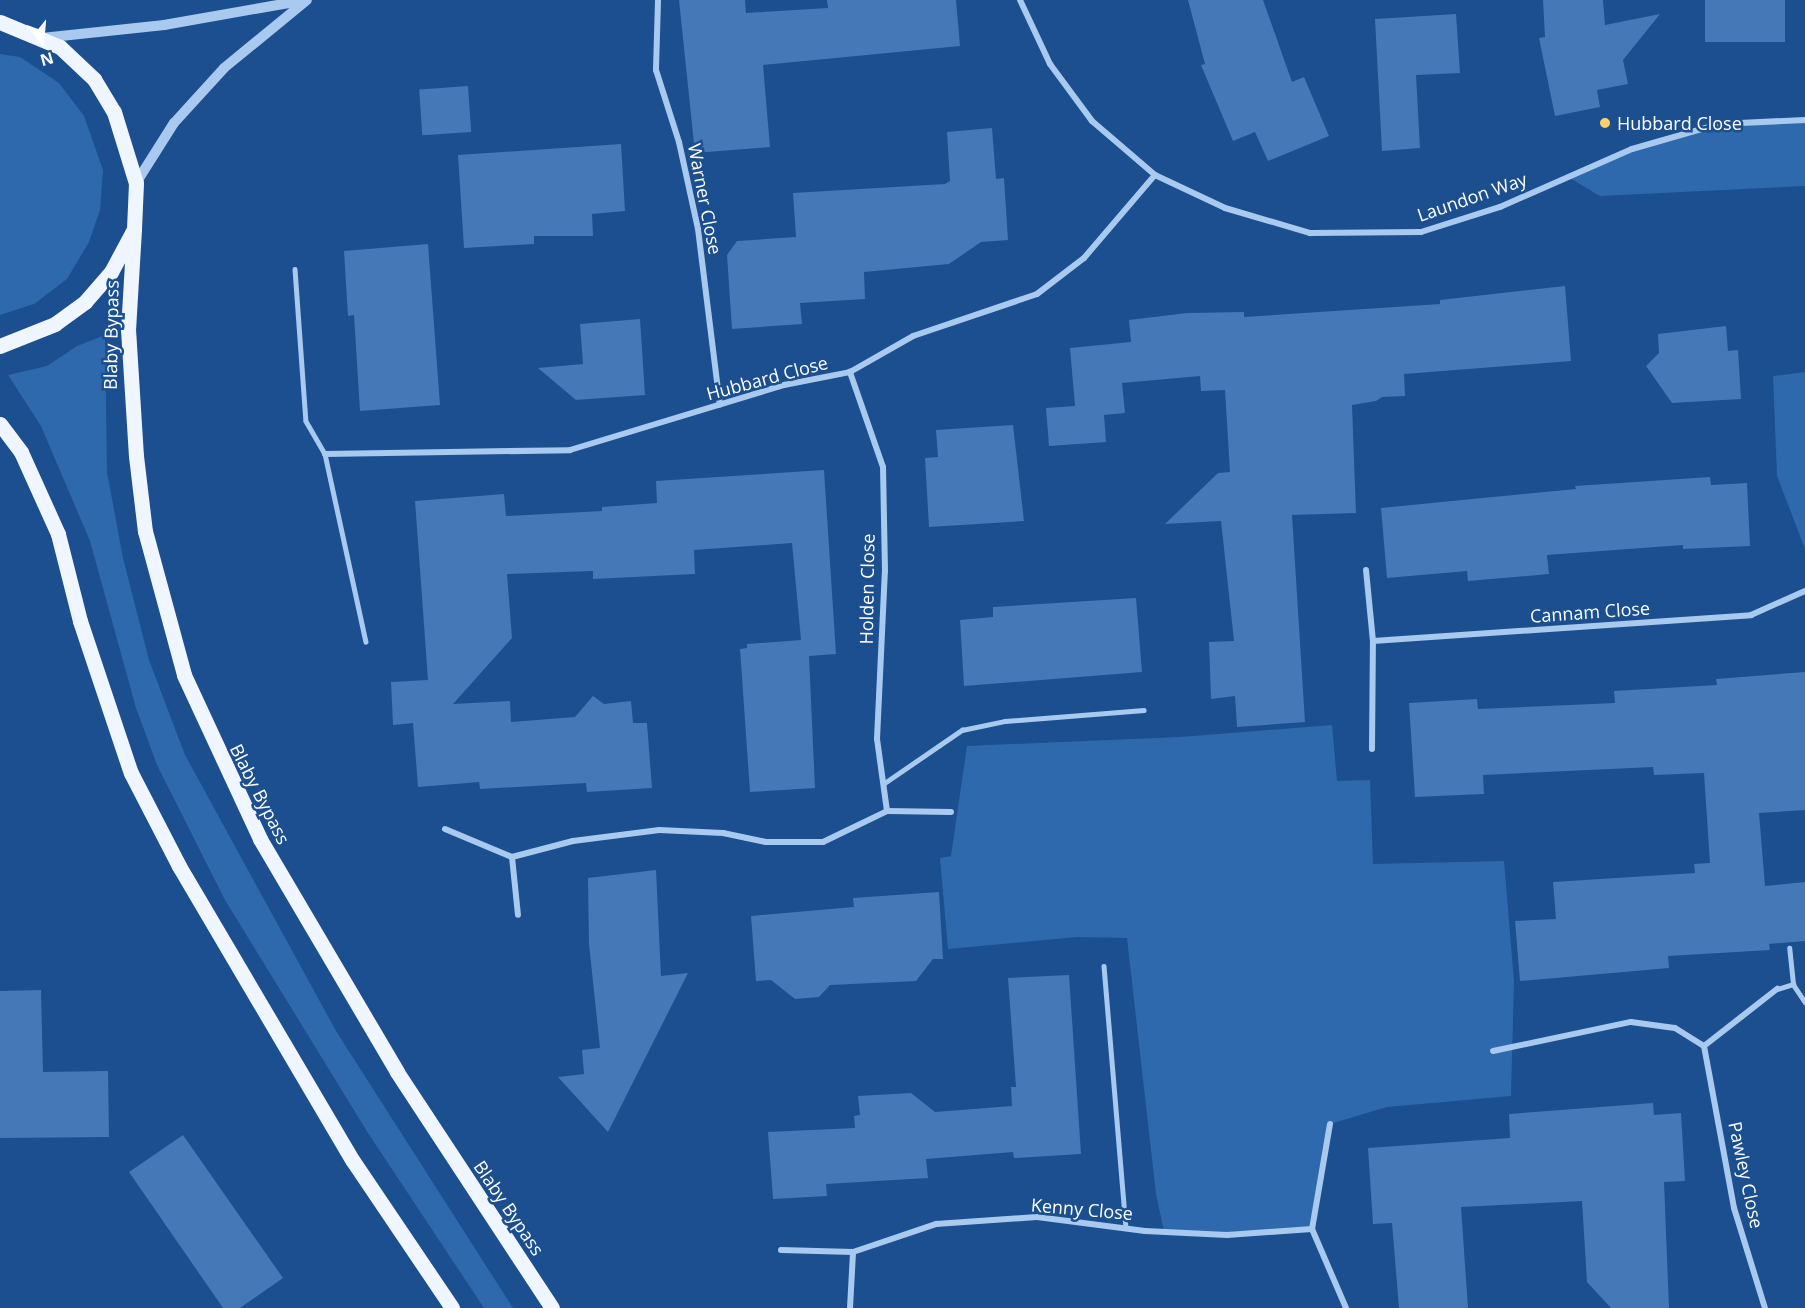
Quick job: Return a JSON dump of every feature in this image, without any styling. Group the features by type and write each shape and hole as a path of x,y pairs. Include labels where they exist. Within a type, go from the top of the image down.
{"main road":[{"name":"Blaby Bypass","path":"0,22 60,47 94,79 114,112 136,183 128,329 136,456 145,531 184,675 260,839 397,1072 552,1308"},
{"path":"0,346 55,324 85,302 111,272 134,229"},
{"path":"0,424 21,452 58,534 80,621 131,773 179,866 353,1161 452,1308"}],"street":[{"path":"42,38 164,25 307,0"},
{"path":"136,183 174,123 224,68 307,0"},
{"name":"Laundon Way","path":"1020,0 1050,64 1092,121 1155,175 1225,208 1310,233 1421,232 1500,207 1643,146 1719,124 1805,120"},
{"name":"Warner Close","path":"658,1 656,70 679,142 698,229 720,405"},
{"name":"Hubbard Close","path":"325,454 570,450 720,405 850,372 913,336 1037,294 1084,258 1155,175"},
{"name":"Holden Close","path":"850,372 883,467 885,572 877,739 887,811"},
{"path":"1365,570 1373,641 1372,749"},
{"name":"Cannam Close","path":"1373,641 1751,615 1805,591"},
{"path":"445,830 512,856 573,841 659,830 723,833 766,842 823,842 887,811 951,812"},
{"path":"512,856 518,915"},
{"path":"1493,1051 1631,1022 1675,1028 1704,1046 1777,989"},
{"name":"Pawley Close","path":"1704,1046 1734,1208 1765,1308"},
{"path":"1330,1124 1312,1229 1346,1308"},
{"name":"Kenny Close","path":"781,1250 853,1252 936,1224 1037,1217 1227,1235 1312,1229"},
{"path":"850,1308 853,1252"}],"lane":[{"path":"295,269 306,421 325,454 366,642"},
{"path":"883,784 962,730 1005,721 1144,710"},
{"path":"1789,948 1793,984 1805,1002"},
{"path":"1104,966 1126,1226"},
{"path":"1777,989 1793,984"}],"shaded area":[{"path":"0,54 20,57 59,83 84,116 103,170 100,210 89,242 67,279 34,304 0,315"},
{"path":"1805,120 1805,186 1600,196 1568,177 1632,149 1719,124"},
{"path":"105,335 107,472 123,558 149,660 185,755 336,1031 513,1308 484,1308 368,1133 225,900 157,765 136,708 90,541 41,426 8,375 47,366 77,346"},
{"path":"1805,372 1805,549 1777,476 1773,376"},
{"path":"1332,725 1337,781 1370,780 1373,864 1504,861 1514,981 1511,1096 1387,1107 1330,1124 1312,1229 1227,1235 1164,1231 1156,1194 1127,938 1077,937 948,949 940,858 951,856 967,746 1180,737"}],"building":[{"path":"679,0 745,0 746,13 828,8 827,0 956,0 960,46 763,65 770,147 695,153"},
{"path":"1188,0 1263,0 1292,82 1304,77 1329,136 1268,161 1255,132 1233,141 1201,65 1205,64"},
{"path":"1543,0 1603,0 1605,25 1660,14 1623,60 1628,84 1597,90 1600,107 1555,116 1539,38 1545,37"},
{"path":"1705,0 1785,0 1785,42 1705,42"},
{"path":"1456,14 1460,73 1416,75 1420,148 1382,151 1375,19"},
{"path":"468,86 471,132 422,135 419,89"},
{"path":"992,128 996,179 1004,178 1008,240 981,242 949,264 864,272 865,299 800,303 802,324 732,329 727,255 737,241 796,237 793,193 945,184 950,181 947,132"},
{"path":"621,144 625,211 592,214 593,236 534,236 534,244 464,248 458,155"},
{"path":"428,244 440,405 360,411 354,315 348,316 344,251"},
{"path":"1565,286 1571,361 1404,374 1405,396 1382,397 1376,401 1352,405 1356,513 1292,515 1305,722 1237,727 1235,696 1211,699 1209,642 1234,641 1221,521 1165,524 1218,473 1230,472 1225,390 1201,391 1200,376 1122,383 1125,413 1104,415 1106,442 1049,446 1046,408 1075,406 1070,348 1131,342 1129,320 1187,313 1244,312 1244,317 1440,304 1440,300"},
{"path":"640,319 645,395 576,400 538,368 583,364 580,324"},
{"path":"1726,326 1728,351 1738,350 1741,399 1672,403 1646,366 1659,353 1658,334"},
{"path":"1013,425 1024,521 929,527 925,458 938,457 936,430"},
{"path":"824,470 836,654 809,656 815,788 750,792 740,649 747,648 747,644 801,640 792,543 694,550 695,574 593,579 593,571 507,574 512,638 453,704 510,701 511,722 575,717 593,696 604,704 631,701 633,723 647,723 652,788 587,792 586,783 480,789 479,782 418,787 413,723 393,725 391,682 428,680 415,501 504,494 506,516 602,511 602,507 657,503 656,481"},
{"path":"1710,477 1711,485 1747,483 1750,546 1683,549 1683,545 1547,555 1549,574 1468,581 1467,571 1387,578 1381,508 1576,489 1575,486"},
{"path":"1136,598 1142,672 964,686 960,620 993,617 993,607"},
{"path":"1805,672 1805,810 1759,813 1765,886 1805,882 1805,941 1769,944 1770,950 1668,956 1669,968 1520,981 1515,921 1556,919 1553,882 1695,873 1694,864 1710,863 1704,773 1654,775 1653,767 1483,775 1484,794 1415,797 1409,703 1477,699 1478,709 1615,703 1614,691 1717,685 1716,679"},
{"path":"656,870 661,976 688,973 608,1132 558,1077 584,1074 582,1050 600,1048 589,944 588,878"},
{"path":"939,892 943,959 933,959 916,981 830,985 819,997 795,999 771,980 756,981 751,916 854,907 853,898"},
{"path":"1069,975 1081,1154 1014,1158 1013,1152 926,1159 928,1178 826,1184 827,1196 773,1199 768,1132 855,1128 854,1116 860,1115 858,1096 911,1093 935,1112 1012,1106 1011,1087 1016,1087 1008,978"},
{"path":"41,990 43,1072 108,1071 109,1137 0,1138 0,991"},
{"path":"1653,1103 1654,1115 1681,1113 1685,1181 1664,1182 1669,1308 1611,1308 1587,1282 1582,1201 1461,1207 1468,1308 1399,1308 1392,1223 1373,1224 1368,1148 1510,1138 1509,1114"},
{"path":"183,1135 283,1278 240,1308 223,1308 129,1172"}],"place":[{"name":"Hubbard Close","path":"1605,123"}]}
